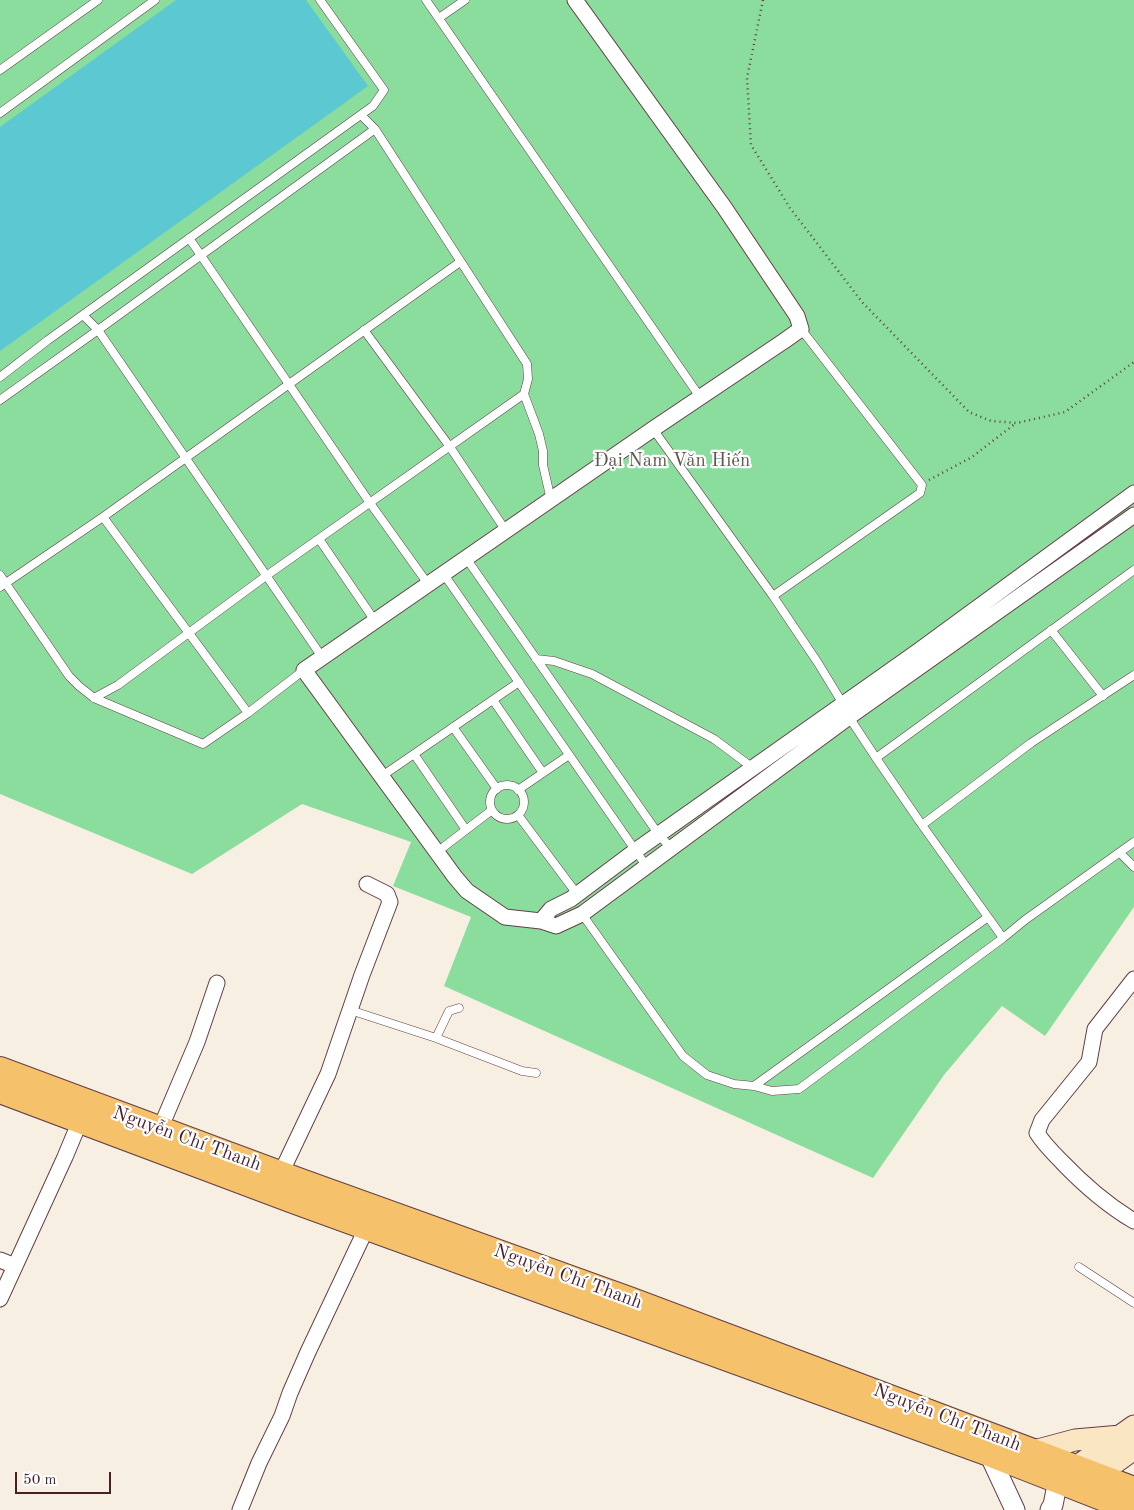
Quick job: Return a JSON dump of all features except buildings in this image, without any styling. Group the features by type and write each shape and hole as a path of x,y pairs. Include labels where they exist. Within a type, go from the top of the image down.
{"main road":[{"name":"Nguyễn Chí Thanh","path":"0,1069 160,1129 367,1227 801,1375 1034,1451 1071,1478"},
{"name":"Nguyễn Chí Thanh","path":"0,1091 80,1121 623,1297 801,1375 989,1454 1071,1478 1128,1504"},
{"path":"1034,1451 1075,1440 1130,1437"},
{"path":"1071,1478 1098,1475 1130,1437"},
{"path":"1071,1478 1130,1437"},
{"name":"Nguyễn Chí Thanh","path":"1098,1475 1128,1504"}],"street":[{"path":"575,0 724,207 797,316 800,328 784,341 304,670 467,891 505,917 542,921 556,926 582,914 672,849 917,652 1134,493"},
{"path":"542,921 551,909 577,894 753,768 846,711 1134,515"},
{"path":"276,1183 328,1074 390,902 387,894 367,884"},
{"path":"1134,979 1095,1029 1088,1062 1042,1120 1037,1133 1042,1142 1078,1178 1113,1209 1134,1221"},
{"path":"160,1129 197,1042 217,983"},
{"path":"0,1299 80,1121"},
{"path":"240,1510 308,1352 367,1227"},
{"path":"0,1260 15,1266"},
{"path":"989,1454 1016,1510"},
{"path":"1051,1508 1071,1478"}],"lane":[{"path":"0,70 98,0"},
{"path":"0,113 155,0"},
{"path":"0,377 83,314 373,106 384,90 320,0"},
{"path":"426,0 700,397"},
{"path":"439,18 465,0"},
{"path":"360,115 375,129 527,364 528,379 524,394 539,434 543,451 543,465 551,500"},
{"path":"0,400 375,129"},
{"path":"189,238 370,503 428,584"},
{"path":"3,585 103,517 460,262"},
{"path":"83,314 98,330 322,657"},
{"path":"773,596 920,493 922,485 800,328"},
{"path":"364,330 450,447 506,531"},
{"path":"94,698 118,685 266,576 524,394"},
{"path":"653,429 773,596 818,662 876,758 1003,938"},
{"path":"103,517 248,713"},
{"path":"319,539 375,621"},
{"path":"466,558 658,835 672,849"},
{"path":"876,758 1134,570"},
{"path":"444,573 647,867"},
{"path":"0,575 3,585 78,686 94,698 203,744 248,713 304,670"},
{"path":"1051,630 1103,696"},
{"path":"536,659 554,661 592,674 714,739 753,768"},
{"path":"922,825 1031,743 1134,675"},
{"path":"382,776 519,682"},
{"path":"493,700 543,773"},
{"path":"453,727 497,789"},
{"path":"414,754 466,830"},
{"path":"518,790 569,756"},
{"path":"508,785 518,790 522,794 524,805 518,815 512,818 501,818 492,810 491,799 497,789 508,785"},
{"path":"437,852 492,810"},
{"path":"518,815 577,894"},
{"path":"582,914 683,1056 707,1075 734,1084 754,1086 772,1091 799,1089 1025,920 1134,842"},
{"path":"1120,852 1134,867"},
{"path":"754,1086 988,917"},
{"path":"436,1038 449,1010 459,1008"},
{"path":"350,1010 436,1038 522,1071 536,1073"},
{"path":"1078,1267 1134,1303"}],"path":[{"path":"763,0 747,78 751,145 790,208 862,302 969,412 991,420 1016,423 1065,412 1134,362"},
{"path":"922,485 972,457 1016,423"}],"green space":[{"name":"Đại Nam Văn Hiến","path":"0,0 1134,0 1134,907 1045,1036 1002,1006 944,1075 873,1178 444,986 471,917 393,886 411,842 302,804 192,874 0,794"}],"water":[{"path":"176,0 306,0 368,86 0,351 0,127"}]}
